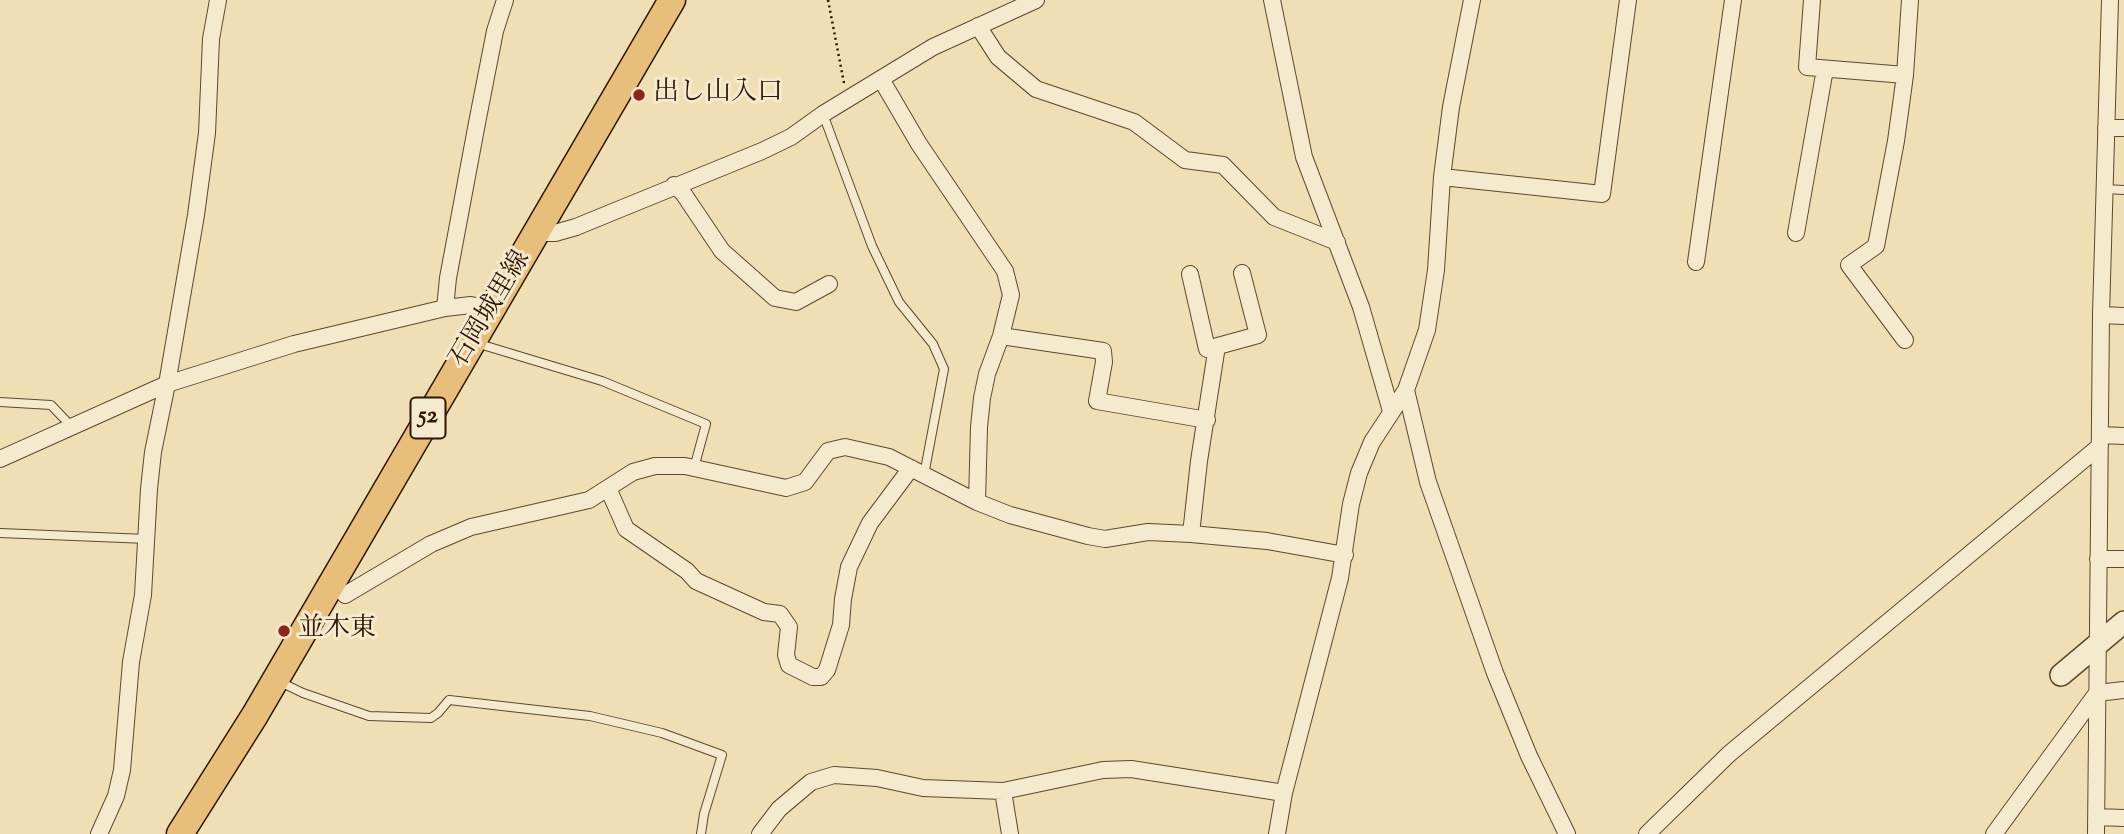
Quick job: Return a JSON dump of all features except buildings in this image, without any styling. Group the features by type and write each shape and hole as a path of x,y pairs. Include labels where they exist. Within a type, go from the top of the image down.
{"main road":[{"name":"石岡城里線","path":"180,834 276,680 673,0"}],"street":[{"path":"99,834 116,796 122,770 131,662 143,595 153,452 167,384 207,133 211,39 218,0"},
{"path":"445,308 448,278 477,123 495,31 505,0"},
{"path":"538,233 555,233 576,227 762,151 791,137 823,114 933,47 1036,0"},
{"path":"1272,0 1304,157 1361,307 1391,411"},
{"path":"1277,834 1284,793 1345,555 1351,503 1359,473 1372,442 1406,390 1427,330 1436,270 1441,177 1453,95 1472,0"},
{"path":"1441,177 1602,194 1628,0"},
{"path":"1696,262 1733,0"},
{"path":"1812,0 1807,66 1905,75"},
{"path":"1905,340 1849,265 1876,246 1896,141 1905,75 1910,0"},
{"path":"2096,834 2101,315 2110,0"},
{"path":"978,26 998,57 1036,89 1134,122 1185,160 1223,165 1274,217 1337,242"},
{"path":"2107,58 2124,58"},
{"path":"1796,233 1825,69"},
{"path":"881,79 919,144 1005,271 1011,295 982,398 977,502"},
{"path":"2106,128 2124,128"},
{"path":"674,185 683,192 722,251 775,298 796,302 829,284"},
{"path":"1190,274 1207,349 1258,335 1242,274"},
{"path":"0,459 167,384 294,344 445,308 471,304 493,309"},
{"path":"2101,315 2124,316"},
{"path":"1001,336 1103,351 1104,362 1097,401 1207,420"},
{"path":"1191,534 1217,346"},
{"path":"1406,390 1431,492 1491,661 1529,756 1567,834"},
{"path":"1647,834 1729,754 2100,441 2124,436"},
{"path":"345,594 431,544 471,527 589,500 632,472 655,466 694,468 786,488 805,482 828,451 845,447 889,457 977,502 1010,515 1088,536 1105,538 1149,533 1191,534 1266,541 1345,555"},
{"path":"608,488 626,529 687,571 696,581 764,612 780,614 789,627 786,655 789,665 813,677 821,677 827,670 841,625 849,567 870,523 917,471"},
{"path":"2098,559 2124,559"},
{"path":"2061,676 2124,622"},
{"path":"1998,833 2097,694 2124,690"},
{"path":"760,834 779,809 811,782 834,775 877,778 923,788 1003,791 1103,770 1131,769 1284,793"},
{"path":"1003,791 1010,834"},
{"path":"2097,817 2124,818"}],"lane":[{"path":"823,114 872,246 899,302 933,344 944,369 917,471"},
{"path":"2105,189 2124,190"},
{"path":"473,342 602,381 706,424 694,468"},
{"path":"0,402 51,405 72,427"},
{"path":"0,533 147,539"},
{"path":"276,680 303,693 369,716 431,718 449,700 590,716 662,733 722,755 704,814 701,834"}],"path":[{"path":"828,0 847,100"}],"place":[{"name":"出し山入口","path":"639,95"},
{"name":"並木東","path":"284,631"}]}
